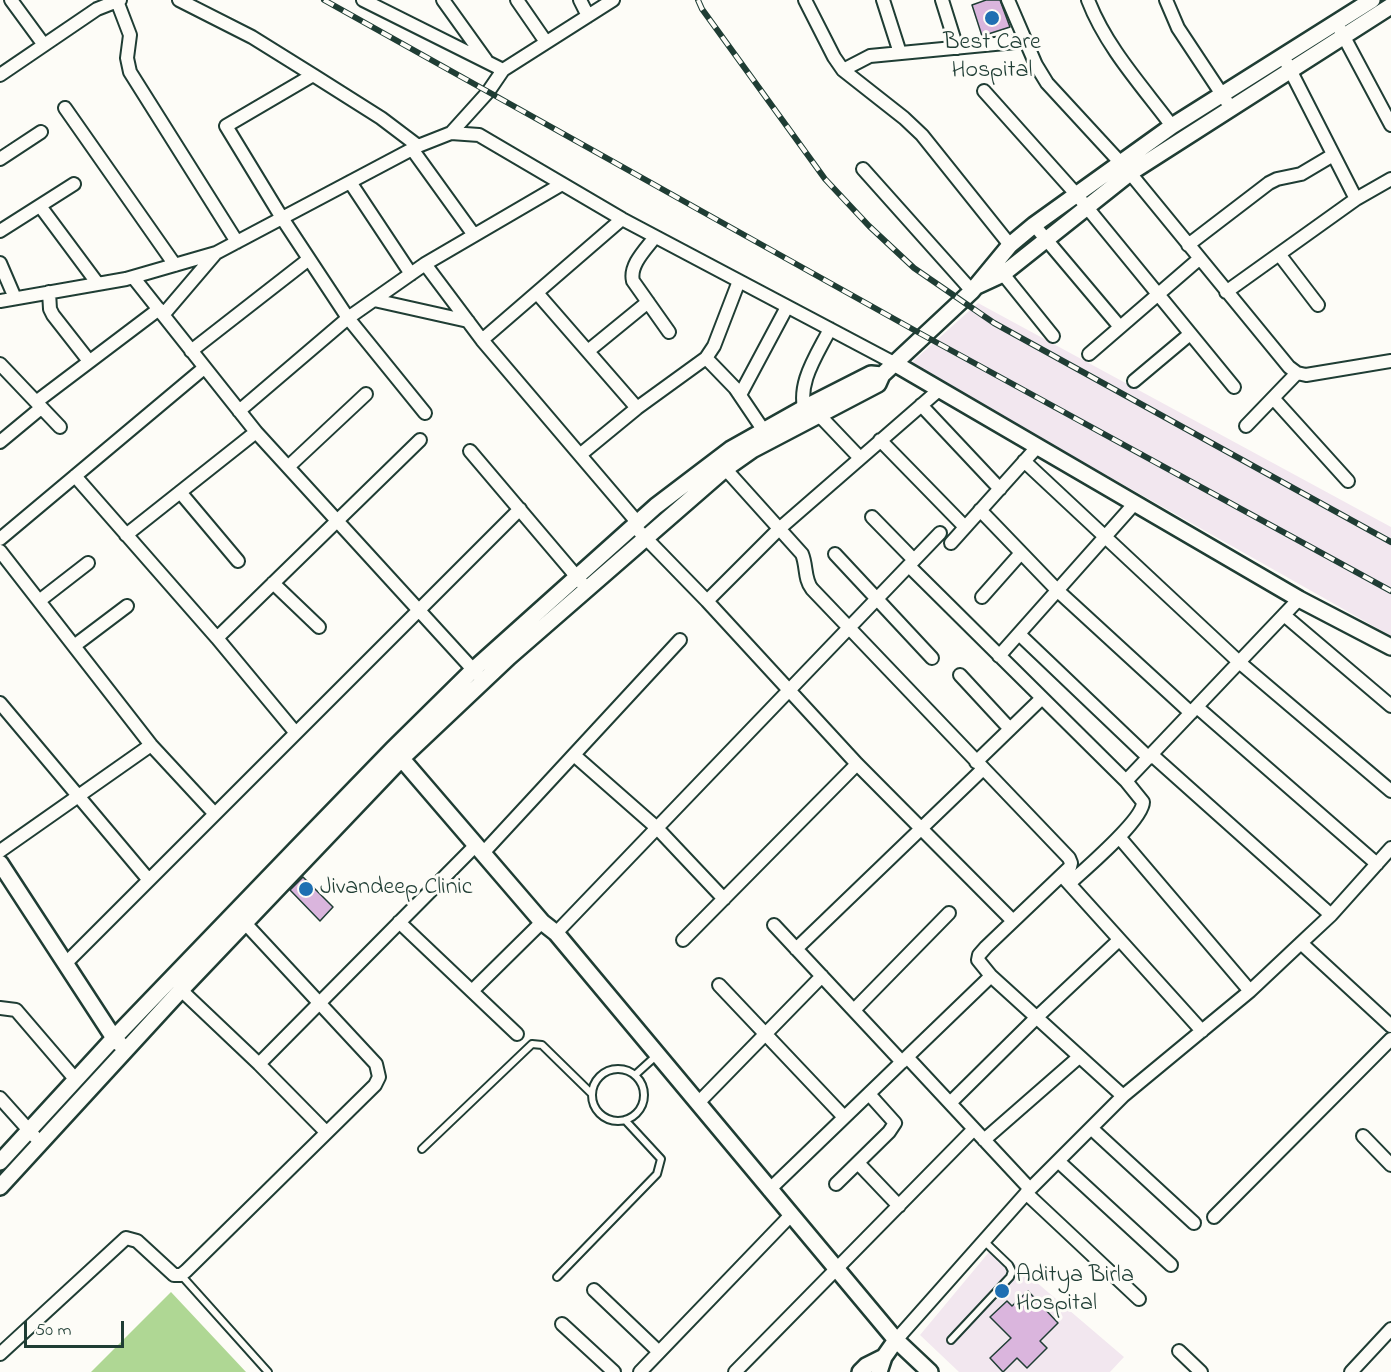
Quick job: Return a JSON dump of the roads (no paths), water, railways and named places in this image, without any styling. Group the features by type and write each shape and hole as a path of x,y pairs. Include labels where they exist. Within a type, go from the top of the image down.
{"street":[{"path":"11,0 44,45"},
{"path":"179,0 252,37 381,118 415,148 474,235"},
{"path":"363,0 503,70"},
{"path":"443,0 487,62"},
{"path":"517,0 546,42"},
{"path":"580,0 588,15"},
{"path":"451,134 488,92 503,70 613,0"},
{"path":"805,0 843,70 922,135 1010,245"},
{"path":"883,0 900,53"},
{"path":"942,0 957,48"},
{"path":"1008,0 1036,65 1047,83 1125,168 1282,359 1297,373 1306,375 1391,361"},
{"path":"1088,0 1099,25 1122,61 1172,126"},
{"path":"1166,0 1178,28 1232,109"},
{"path":"998,269 1010,245 1076,194 1232,109 1290,71 1372,0"},
{"path":"0,75 44,45 94,4 118,1 130,35 127,58 130,72 237,242"},
{"path":"0,1162 114,1038 303,852 397,753 639,528 721,464 752,450 811,415 871,374 882,375 973,289 998,269 1046,239 1086,207 1172,126 1283,56 1391,6"},
{"path":"1340,29 1391,125"},
{"path":"843,70 870,56 1026,41"},
{"path":"1283,56 1356,199"},
{"path":"313,75 226,126 282,218 348,318 426,412"},
{"path":"984,91 1076,194 1234,387"},
{"path":"65,108 175,265"},
{"path":"0,159 41,132"},
{"path":"0,301 133,277 216,254 415,148 451,134 479,135 622,219 894,363 1299,599 1391,647"},
{"path":"1188,245 1269,183 1301,174 1333,155"},
{"path":"863,169 973,289"},
{"path":"1226,292 1356,199 1391,179"},
{"path":"350,182 411,274"},
{"path":"0,231 74,184"},
{"path":"239,411 348,318 425,264 562,184"},
{"path":"40,206 98,284"},
{"path":"482,340 622,219"},
{"path":"1034,225 1120,327"},
{"path":"655,237 633,268 633,281 669,332"},
{"path":"0,442 89,361 161,312 216,254"},
{"path":"1279,254 1318,305"},
{"path":"191,351 309,259"},
{"path":"1089,354 1199,259"},
{"path":"0,263 15,298"},
{"path":"425,264 482,340 581,454 639,528 857,764 1013,921"},
{"path":"998,269 1053,336"},
{"path":"133,277 256,432 478,676"},
{"path":"581,454 637,408 706,358 714,346 739,281"},
{"path":"49,292 52,315 89,361"},
{"path":"537,292 637,408"},
{"path":"374,300 468,321"},
{"path":"588,351 648,302"},
{"path":"740,395 787,306"},
{"path":"830,329 805,380 802,397 811,415 860,458"},
{"path":"1134,381 1190,334"},
{"path":"706,358 740,395 764,431"},
{"path":"0,364 60,427"},
{"path":"0,538 204,368"},
{"path":"1246,426 1297,373"},
{"path":"707,601 779,529 940,389"},
{"path":"288,467 366,394"},
{"path":"1273,398 1348,482"},
{"path":"921,405 1000,489"},
{"path":"721,464 730,449 764,431 811,415"},
{"path":"126,535 256,432"},
{"path":"217,638 420,440"},
{"path":"880,440 965,527"},
{"path":"951,543 1038,446"},
{"path":"470,451 582,582"},
{"path":"1024,461 1239,662 1391,792"},
{"path":"721,464 802,554 808,585 1069,858 1071,862 1066,879"},
{"path":"75,476 217,638 295,732"},
{"path":"180,492 238,561"},
{"path":"999,656 1135,503"},
{"path":"66,963 519,509"},
{"path":"980,510 1058,591 1194,710 1377,864"},
{"path":"872,517 999,656 1140,796 1142,810 1119,837 1013,921 979,955 978,960 991,976 1123,1096"},
{"path":"556,933 940,533"},
{"path":"0,551 151,745 214,813"},
{"path":"982,597 1021,553"},
{"path":"835,554 932,658"},
{"path":"39,601 88,563"},
{"path":"273,583 319,627"},
{"path":"1126,781 1299,599"},
{"path":"74,646 127,606"},
{"path":"1284,615 1391,706"},
{"path":"1019,634 1150,756 1331,915"},
{"path":"259,1064 399,922 479,849 574,755 680,640"},
{"path":"960,675 1010,729"},
{"path":"796,949 920,829 980,766 1010,729 1041,699"},
{"path":"0,703 148,879"},
{"path":"0,851 151,745"},
{"path":"397,753 542,922 556,933 699,1102 790,1216 896,1340 930,1372"},
{"path":"574,755 657,828 724,898"},
{"path":"683,940 857,764"},
{"path":"1119,837 1250,991"},
{"path":"860,1372 866,1366 881,1365 896,1340 1028,1191 1123,1096 1250,991 1331,915 1391,848"},
{"path":"0,1187 245,923 303,852"},
{"path":"0,863 114,1038 126,1050"},
{"path":"1066,879 1202,1031"},
{"path":"855,1009 949,913"},
{"path":"399,922 517,1034"},
{"path":"472,991 542,922"},
{"path":"0,1354 126,1238 137,1241 168,1271 174,1275 181,1275 375,1085 379,1077 376,1064 245,923"},
{"path":"774,925 950,1103 1028,1191 1139,1299"},
{"path":"950,1103 1119,940"},
{"path":"1301,943 1391,1026"},
{"path":"699,1102 822,976"},
{"path":"769,1190 991,976"},
{"path":"719,985 844,1118"},
{"path":"181,990 326,1132"},
{"path":"0,1008 16,1010 75,1080"},
{"path":"1214,1217 1391,1039"},
{"path":"984,1140 1079,1057"},
{"path":"836,1184 889,1132 895,1123 869,1094"},
{"path":"0,1098 41,1143"},
{"path":"1091,1128 1194,1223"},
{"path":"735,1372 974,1129"},
{"path":"1363,1136 1391,1165"},
{"path":"1058,1161 1171,1265"},
{"path":"858,1162 899,1206"},
{"path":"640,1372 790,1216"},
{"path":"594,1290 659,1352"},
{"path":"562,1324 614,1372"},
{"path":"1351,1372 1391,1329"},
{"path":"1179,1352 1201,1372"}],"lane":[{"path":"422,1149 532,1044 542,1045 591,1093 598,1113 610,1120 625,1120 638,1112 642,1105 643,1089 635,1075 620,1069 612,1069 598,1078 591,1093"},
{"path":"635,1075 658,1054"},
{"path":"557,1277 657,1174 661,1159 625,1120"},
{"path":"951,1340 1010,1277 1012,1271 1009,1265 984,1241"},
{"path":"181,1275 268,1372"}],"railway":[{"path":"324,0 923,335 1391,591"},
{"path":"698,0 702,9 825,179 869,226 914,268 994,323 1391,542"}],"place":[{"name":"Best Care Hospital","path":"992,18"},
{"name":"Jivandeep Clinic","path":"306,889"},
{"name":"Aditya Birla Hospital","path":"1002,1291"}]}
